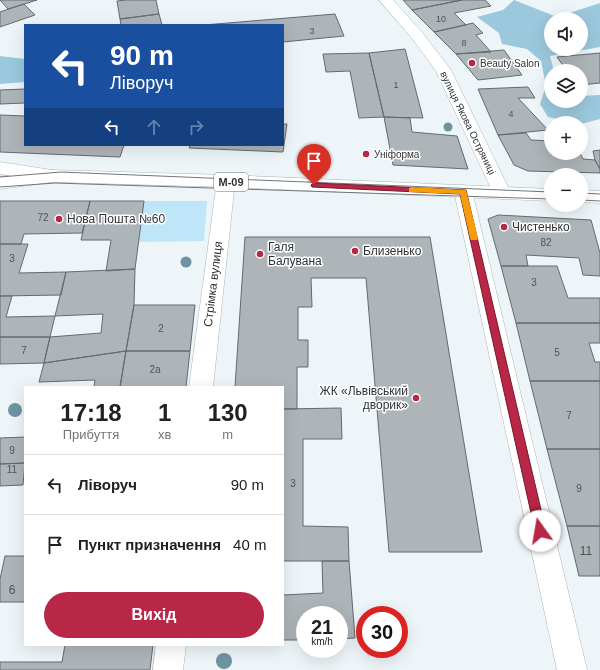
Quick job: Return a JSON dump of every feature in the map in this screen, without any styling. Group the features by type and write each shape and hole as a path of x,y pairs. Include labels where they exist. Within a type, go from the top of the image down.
{"street":[{"name":"вулиця Якова Остряниці","path":"386,0 416,34 443,70 502,193"},
{"path":"0,168 52,176"},
{"name":"М-09","path":"0,183 52,176 226,181 544,195"},
{"name":"Стрімка вулиця","path":"201,386 226,181"},
{"path":"463,191 572,670"},
{"path":"588,196 600,197"},
{"path":"168,670 171,646"}],"shaded area":[{"path":"514,0 544,12 544,56 550,56 552,64 544,64 544,76 541,61 527,49 502,44 499,33 477,17 503,10"},
{"path":"600,3 600,47 588,49 588,12 572,12"},
{"path":"0,56 24,59 24,82 0,84"},
{"path":"544,92 544,108 588,108 588,96 600,95 600,119 588,122 588,116 547,116 540,104"},
{"path":"144,201 207,201 204,241 139,242"}],"building":[{"path":"0,0 37,0 8,9"},
{"path":"156,0 159,14 120,19 117,1"},
{"path":"403,0 462,0 412,10"},
{"path":"462,0 485,0 491,6 454,13 466,25 434,32 412,10"},
{"path":"24,4 35,15 0,27 0,12"},
{"path":"159,14 162,24 121,24 120,19"},
{"path":"335,14 344,36 284,42 284,24 216,24"},
{"path":"473,23 483,33 476,35 491,52 456,54 434,32"},
{"path":"405,49 423,118 384,117 369,53"},
{"path":"504,50 522,75 478,80 456,54"},
{"path":"369,53 384,117 359,118 350,71 326,72 323,54"},
{"path":"600,53 600,83 588,84 588,64 562,64 557,57 588,56 588,54"},
{"path":"528,87 535,98 518,98 544,126 544,130 498,135 478,89"},
{"path":"24,89 24,103 0,104 0,90"},
{"path":"0,115 24,116 24,146 124,146 120,157 0,152"},
{"path":"384,117 410,118 412,132 457,136 468,169 393,165"},
{"path":"284,124 287,124 284,145"},
{"path":"526,133 531,140 544,141 544,160 595,160 600,169 600,173 588,173 588,168 544,168 544,171 528,171 514,165 498,135"},
{"path":"190,146 284,146 283,152 189,148"},
{"path":"600,150 600,169 595,160 593,151"},
{"path":"0,201 90,201 82,233 24,234 21,244 0,244"},
{"path":"90,201 144,201 135,269 106,271 111,240 81,240"},
{"path":"498,215 591,220 600,253 600,276 583,275 579,258 526,255 528,266 501,266 488,219"},
{"name":"ЖК «Львівський дворик»","path":"245,237 430,237 482,552 389,552 366,278 311,278 312,307 298,307 298,340 308,340 308,367 297,367 297,409 284,409 284,386 235,386"},
{"path":"0,244 28,244 19,273 66,272 61,295 0,296"},
{"path":"501,266 557,266 568,298 600,298 600,323 516,323"},
{"path":"135,269 134,305 126,351 44,363 50,337 101,333 103,314 55,316 66,272"},
{"path":"0,296 12,296 6,317 55,316 50,337 0,337"},
{"path":"134,305 195,305 190,351 126,351"},
{"path":"516,323 600,323 600,343 589,343 595,362 600,362 600,381 530,381"},
{"path":"0,337 50,337 44,363 0,364"},
{"path":"126,351 120,386 94,386 95,380 39,382 44,363"},
{"path":"126,351 190,351 186,386 120,386"},
{"path":"530,381 600,381 600,449 547,449"},
{"path":"341,408 342,439 303,439 303,526 348,527 349,561 284,561 284,409"},
{"path":"24,437 24,463 0,464 0,438"},
{"path":"547,449 600,449 600,526 567,526"},
{"path":"24,463 23,485 0,486 0,464"},
{"path":"567,526 600,526 600,576 579,576"},
{"path":"5,556 24,556 24,602 0,602 0,579"},
{"path":"322,561 349,561 355,638 348,638 348,606 296,606 296,640 284,640 284,595 323,593"},
{"path":"65,646 153,646 150,670 0,670 0,662 62,662"}],"tram line":[{"path":"0,177 61,172 544,192"},
{"path":"0,187 55,183 544,199"},
{"path":"588,193 600,194"},
{"path":"588,200 600,201"}],"slow traffic":[{"path":"411,190 463,191 474,238"}],"place":[{"name":"Beauty Salon","path":"472,63"},
{"name":"Уніформа","path":"366,154"},
{"name":"Нова Пошта №60","path":"59,219"},
{"name":"Чистенько","path":"504,227"},
{"name":"Близенько","path":"355,251"},
{"name":"Галя Балувана","path":"260,254"},
{"name":"ЖК «Львівський дворик»","path":"416,398"}],"route":[{"path":"314,185 463,191 540,531"}]}
